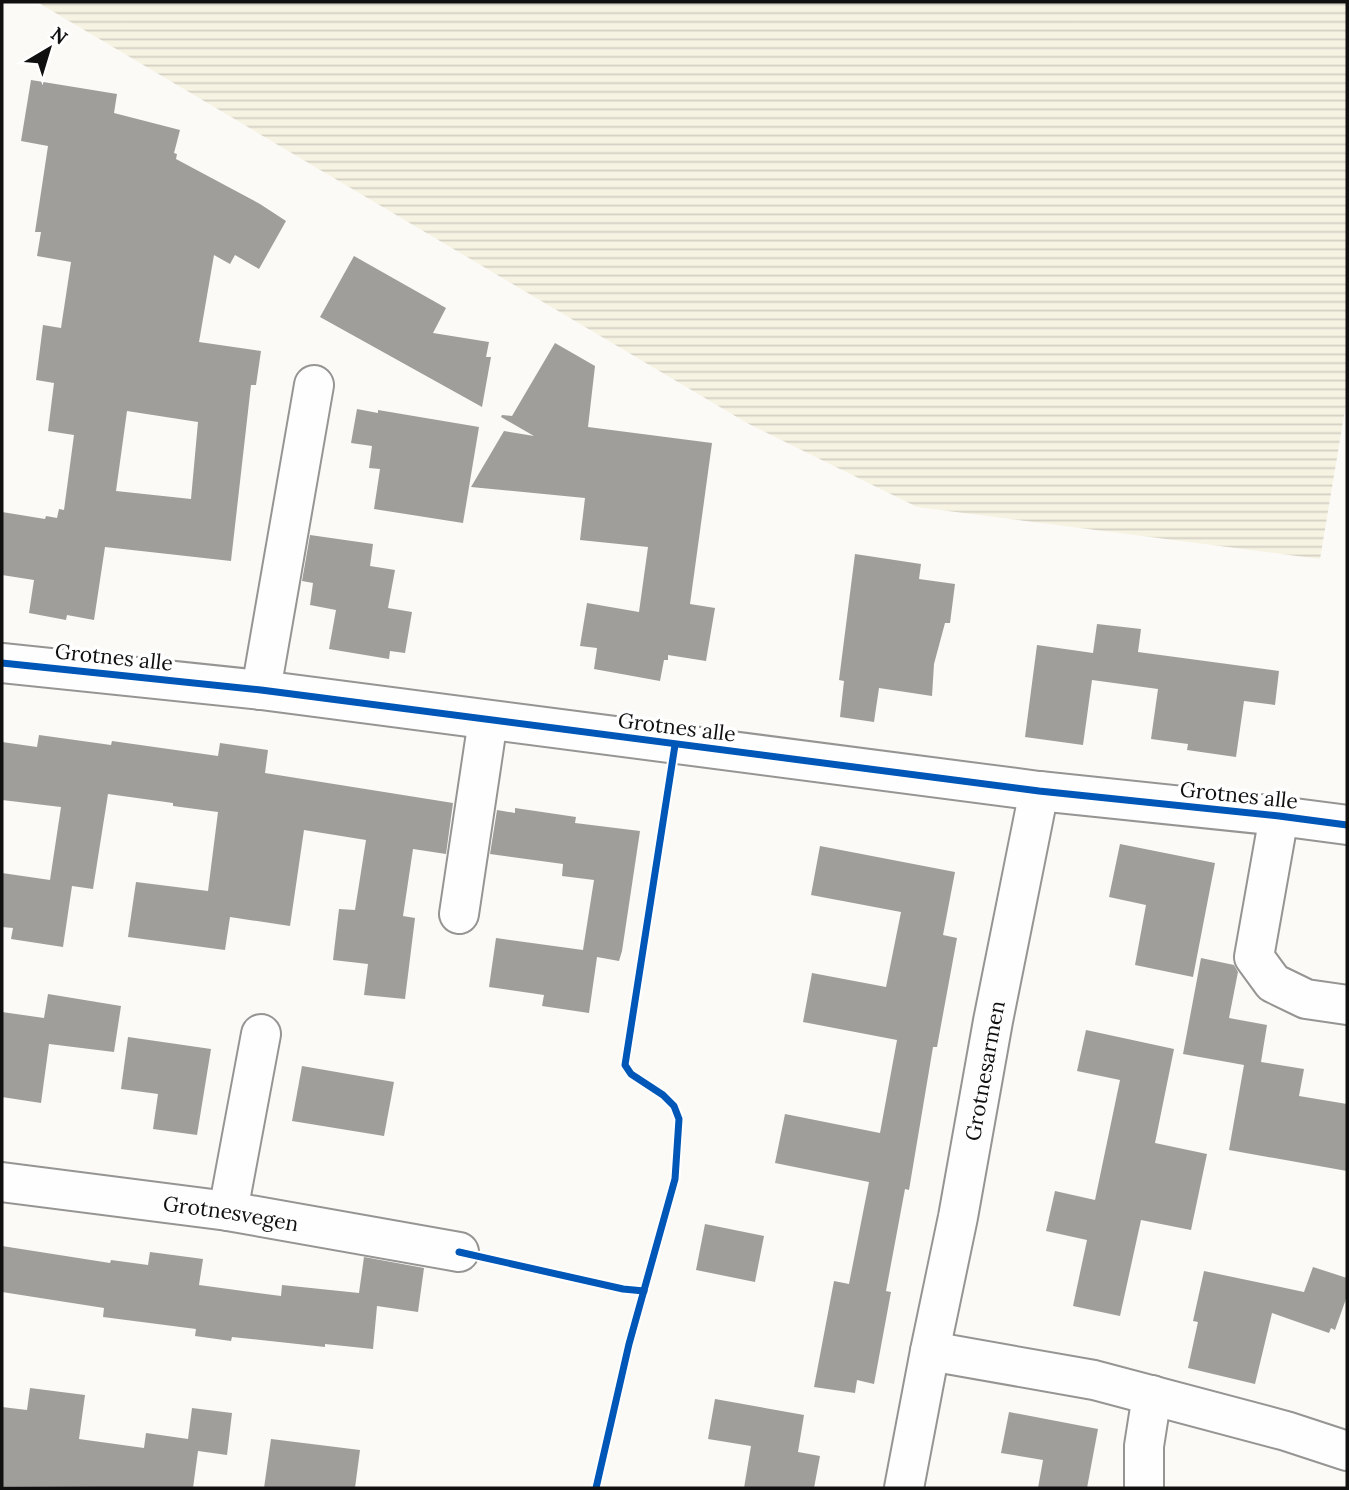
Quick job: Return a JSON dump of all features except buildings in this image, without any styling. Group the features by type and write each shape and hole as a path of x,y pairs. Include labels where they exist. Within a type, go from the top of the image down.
{"street":[{"path":"261,690 314,385"},
{"name":"Grotnes alle","path":"2,663 261,690 1039,791 1347,825"},
{"path":"460,914 488,720"},
{"name":"Grotnesarmen","path":"904,1488 1039,791"},
{"name":"Grotnes alle","path":"1279,816 1254,957 1273,983 1306,999 1347,1005"},
{"path":"229,1211 261,1034"},
{"name":"Grotnesvegen","path":"2,1182 229,1211 459,1252"},
{"path":"930,1351 1094,1380 1286,1431 1347,1451"},
{"path":"1144,1488 1144,1446 1152,1395"}],"shaded area":[{"path":"37,2 1347,2 1347,398 1320,559 917,507 747,423"}],"cycle path":[{"path":"2,663 261,690 1039,791 1347,825"},
{"path":"596,1488 629,1344 675,1179 679,1119 674,1106 663,1095 631,1074 625,1065 675,745"},
{"path":"459,1252 623,1289 644,1291"}]}
